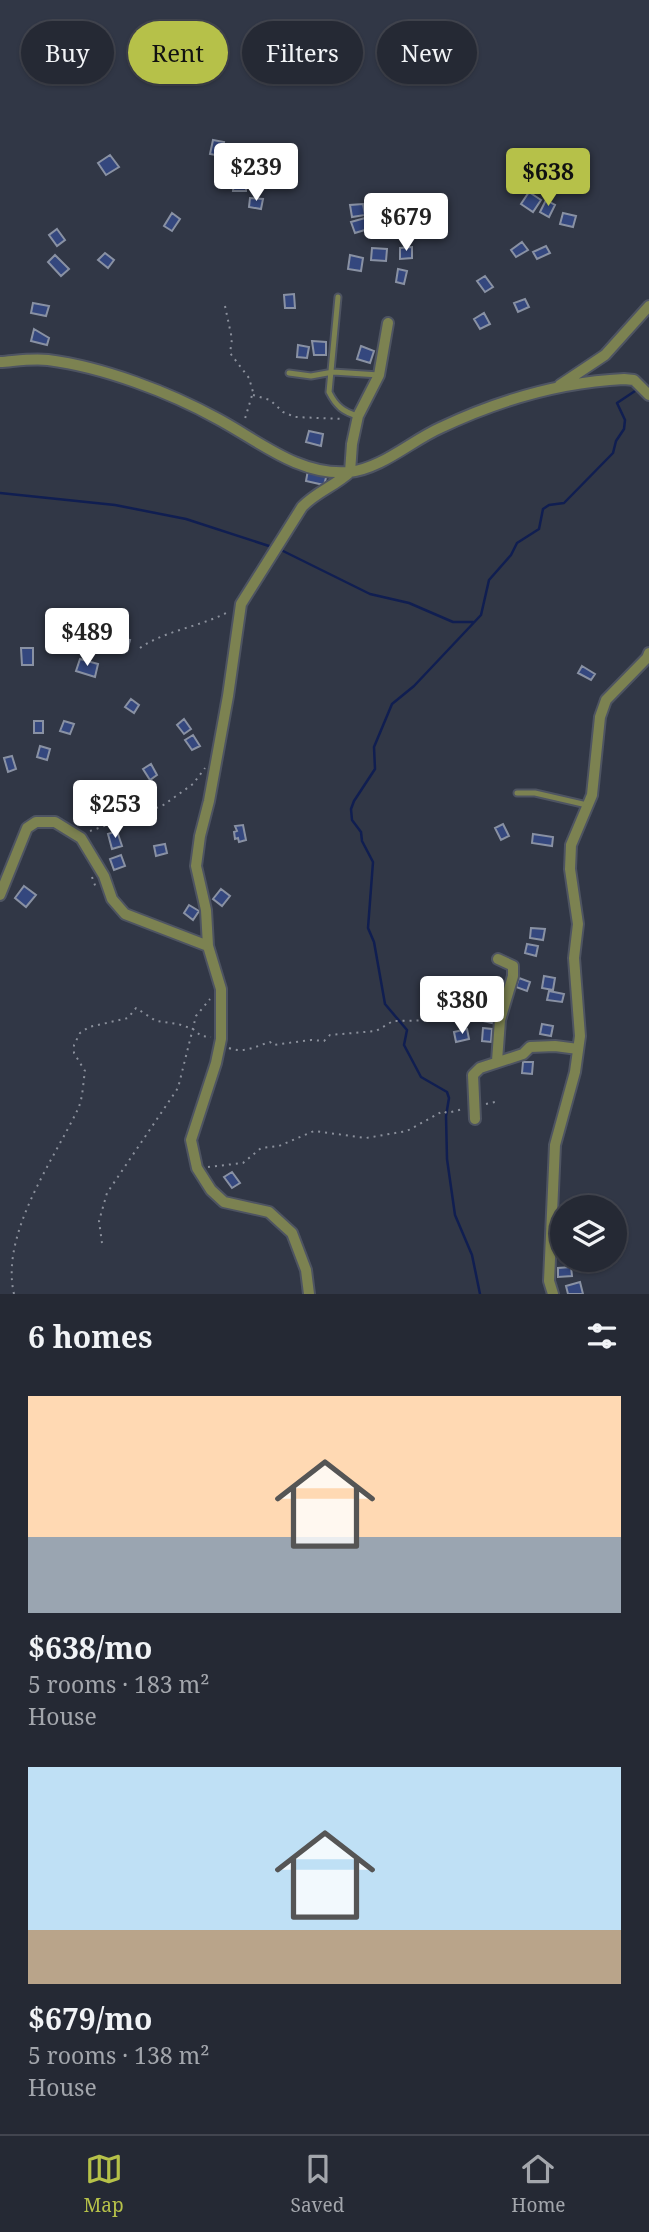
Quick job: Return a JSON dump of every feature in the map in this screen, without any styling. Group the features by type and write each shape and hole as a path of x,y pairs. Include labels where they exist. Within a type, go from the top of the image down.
{"street":[{"path":"555,388 606,355 649,306"},
{"path":"309,1294 306,1270 292,1233 269,1212 224,1202 211,1190 197,1168 191,1140 221,1039 221,989 208,946 206,910 196,866 238,634 240,604 312,497 336,485 349,472 358,418 379,375 388,323"},
{"path":"0,362 46,359 111,373 216,418 283,458 314,467 349,472 375,464 440,427 487,408 555,388 624,379 634,380 649,395"},
{"path":"553,1294 549,1281 555,1145 575,1072 580,1036 574,958 578,924 569,869 570,845 592,795 600,717 606,700 649,653"},
{"path":"0,895 27,828 31,824 55,822 81,838 104,876 112,899 125,914 208,946"},
{"path":"498,959 513,966 513,976 500,1020 498,1062"},
{"path":"475,1119 473,1075 480,1068 523,1054 530,1047 578,1049"}],"lane":[{"path":"338,297 329,393 344,412 358,418"},
{"path":"289,373 311,376 333,372 379,375"},
{"path":"517,793 535,793 587,805"}],"path":[{"path":"225,306 232,339 230,353 249,378 252,394 240,432"},
{"path":"252,394 270,400 283,412 295,416 358,418"},
{"path":"139,648 176,631 210,622 240,604"},
{"path":"81,838 96,827 162,806 193,784 202,769 215,763"},
{"path":"102,1243 99,1222 107,1193 178,1088 196,1016 221,989"},
{"path":"14,1294 9,1276 11,1252 30,1203 79,1106 85,1072 74,1053 74,1045 80,1034 89,1027 132,1016 136,1008 156,1021 193,1029 201,1036 221,1039 235,1051 253,1049 270,1042 273,1045 324,1041 330,1035 376,1031 393,1021 453,1020"},
{"path":"197,1168 243,1163 261,1148 279,1146 314,1130 366,1138 407,1131 443,1111 447,1113 495,1102"}],"building":[{"path":"213,140 224,142 221,156 210,154"},
{"path":"110,155 119,167 106,175 98,163"},
{"path":"234,162 244,162 244,177 234,177"},
{"path":"234,182 246,183 246,191 233,191"},
{"path":"529,192 541,200 533,212 521,204"},
{"path":"250,198 263,199 261,209 249,207"},
{"path":"546,200 555,205 549,217 540,212"},
{"path":"377,201 378,212 366,214 365,203"},
{"path":"363,204 365,215 352,217 350,205"},
{"path":"379,210 397,210 398,220 379,221"},
{"path":"172,213 180,219 172,231 164,226"},
{"path":"563,213 576,216 573,227 560,224"},
{"path":"365,218 368,229 355,233 351,222"},
{"path":"57,229 65,240 57,246 49,235"},
{"path":"522,242 528,250 516,257 511,250"},
{"path":"546,246 550,253 537,259 533,252"},
{"path":"412,247 412,258 400,259 400,248"},
{"path":"372,248 387,249 386,261 371,260"},
{"path":"105,253 114,260 108,268 98,260"},
{"path":"55,255 69,269 61,276 48,262"},
{"path":"350,255 363,258 361,271 348,269"},
{"path":"398,269 407,271 404,284 396,282"},
{"path":"485,276 493,287 485,292 477,281"},
{"path":"294,294 295,308 285,308 284,295"},
{"path":"525,299 529,307 518,312 514,303"},
{"path":"33,303 49,306 46,316 31,313"},
{"path":"484,313 490,324 480,329 474,319"},
{"path":"34,329 49,338 47,345 31,341"},
{"path":"312,341 326,342 326,355 314,355"},
{"path":"298,345 309,347 307,358 297,357"},
{"path":"361,346 374,351 370,363 357,359"},
{"path":"309,431 323,434 321,446 306,442"},
{"path":"308,470 327,474 324,485 306,481"},
{"path":"120,638 130,640 127,651 117,648"},
{"path":"21,648 33,648 33,665 22,665"},
{"path":"80,659 98,664 95,677 76,671"},
{"path":"582,666 595,674 591,680 578,673"},
{"path":"131,699 139,705 134,713 125,707"},
{"path":"184,719 191,729 184,734 177,725"},
{"path":"34,721 43,721 43,733 34,733"},
{"path":"64,721 74,724 70,734 60,731"},
{"path":"193,735 200,746 192,750 185,740"},
{"path":"40,746 50,749 47,760 37,757"},
{"path":"12,756 16,769 8,772 4,758"},
{"path":"151,764 157,775 150,780 143,769"},
{"path":"123,804 128,813 113,821 108,812"},
{"path":"503,824 509,836 501,840 495,828"},
{"path":"243,825 246,840 239,842 238,838 235,839 235,826"},
{"path":"117,831 122,846 112,849 108,834"},
{"path":"533,834 553,837 552,846 532,843"},
{"path":"165,844 167,853 156,856 154,846"},
{"path":"121,855 125,866 114,870 110,859"},
{"path":"24,886 36,895 26,907 15,898"},
{"path":"221,889 230,896 222,906 213,899"},
{"path":"189,905 199,911 193,920 184,913"},
{"path":"531,928 545,929 543,940 530,938"},
{"path":"527,944 538,946 536,956 525,953"},
{"path":"544,976 555,978 553,990 542,988"},
{"path":"519,978 530,982 527,991 516,987"},
{"path":"549,991 564,994 562,1002 547,1000"},
{"path":"485,1008 497,1011 492,1023 483,1021"},
{"path":"542,1024 553,1026 551,1036 540,1034"},
{"path":"483,1028 492,1029 491,1042 482,1041"},
{"path":"467,1029 469,1039 456,1042 454,1032"},
{"path":"523,1062 533,1062 532,1074 522,1073"},
{"path":"232,1172 240,1183 232,1188 224,1177"},
{"path":"558,1272 572,1272 572,1276 558,1277"},
{"path":"580,1282 583,1294 568,1294 566,1286"}],"waterway":[{"path":"480,1294 472,1255 455,1215 447,1159 446,1116 449,1098 447,1092 421,1077 404,1045 407,1030 385,1004 374,942 368,928 373,862 362,841 361,832 352,820 351,809 375,769 374,747 392,704 414,686 481,615 489,580 511,555 517,543 539,529 543,509 549,505 564,503 613,453 616,441 624,429 625,420 617,403 638,389"},
{"path":"0,493 115,505 186,519 272,547"},
{"path":"279,549 370,594 409,603 453,622 473,622"}]}
